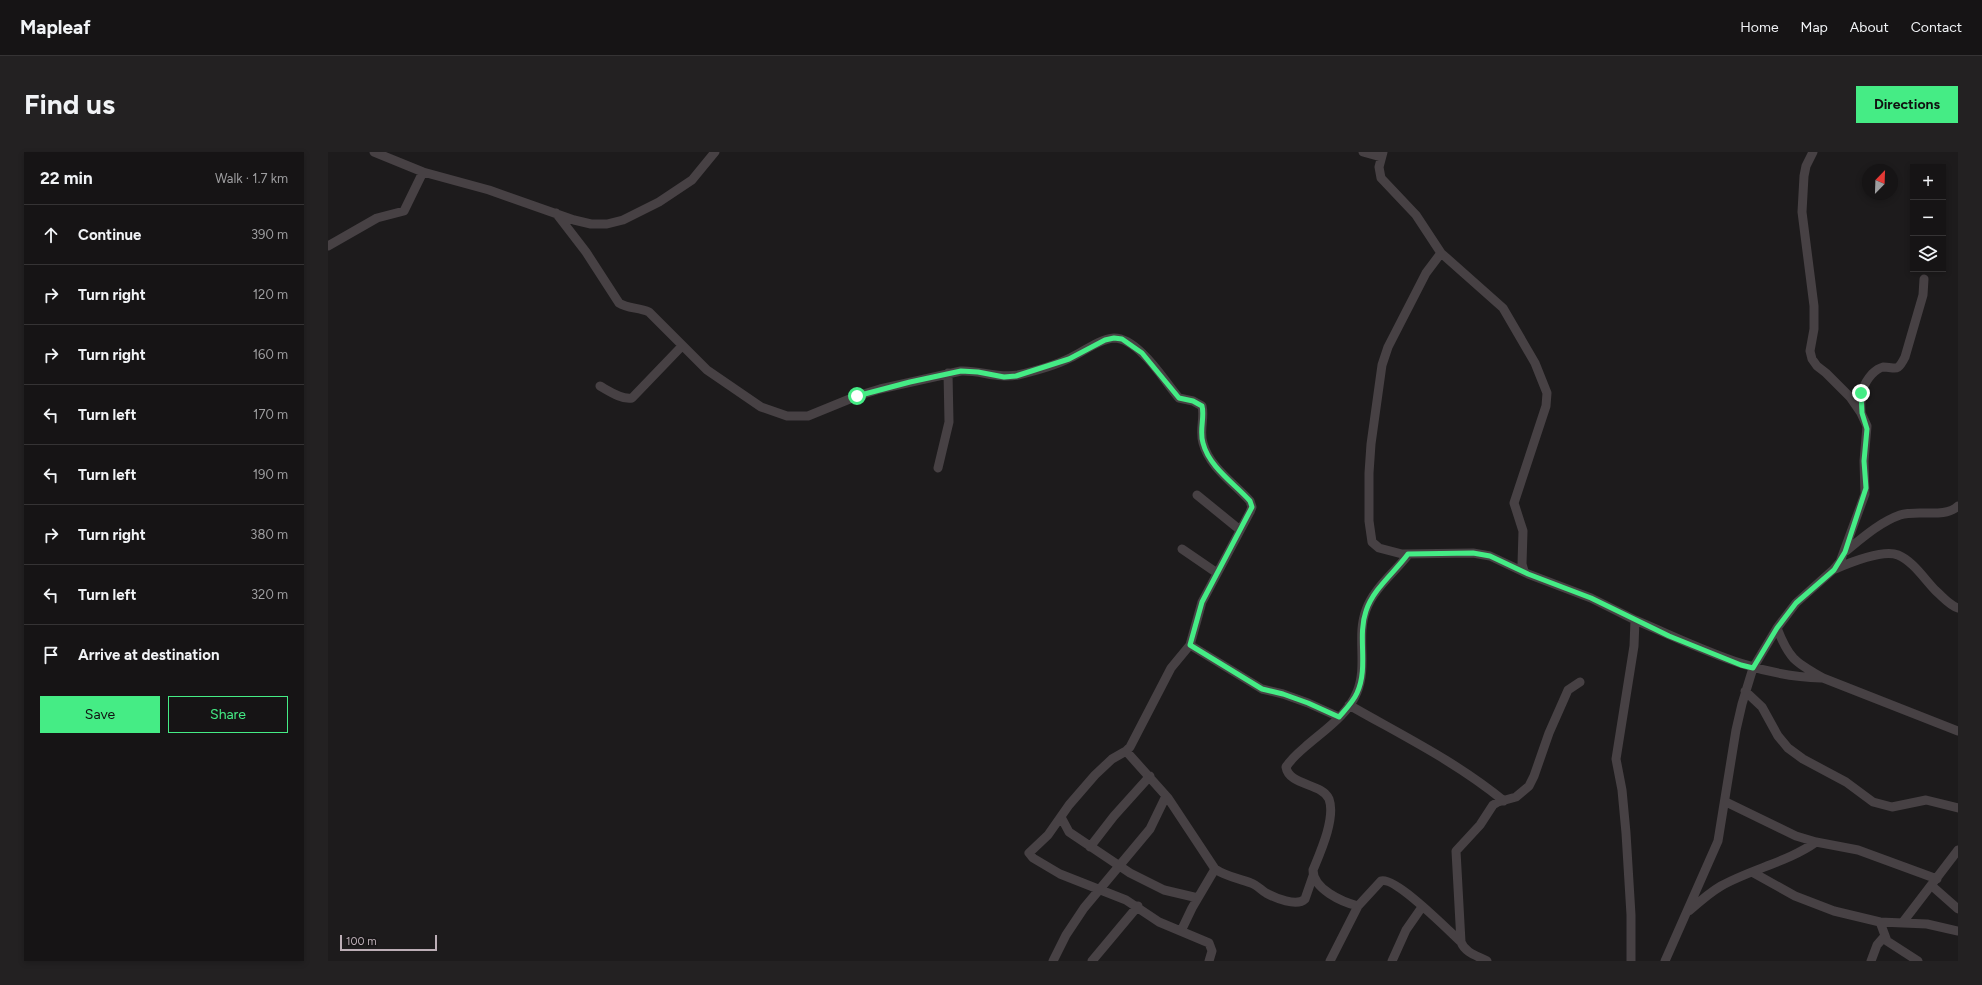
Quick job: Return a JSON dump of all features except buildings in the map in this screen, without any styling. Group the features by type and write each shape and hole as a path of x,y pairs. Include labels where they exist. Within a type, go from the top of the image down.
{"street":[{"path":"374,152 423,172 489,190 574,220 591,224 607,224 623,220 654,205 692,180 715,152"},
{"path":"1363,152 1382,154 1379,167 1381,178 1416,216 1441,253 1503,308 1535,363 1547,393 1546,406 1514,503 1523,531 1522,564 1524,571"},
{"path":"1813,152 1806,166 1804,176 1802,212 1814,306 1814,330 1810,351 1812,359 1817,366 1840,388 1862,413"},
{"path":"328,246 377,218 404,212 423,172"},
{"path":"556,213 586,252 619,303 624,306 640,308 649,312 707,370 747,399 773,412 792,417 808,416 857,396 948,373 971,371 1004,377 1016,376 1069,359 1105,340 1122,339 1142,353 1152,363 1179,398 1193,401 1202,406 1201,435 1206,450 1222,472 1250,501 1252,507 1199,610 1190,645 1171,668 1126,752 1104,766 1061,817 1048,835 1030,850 1030,855 1060,874 1098,888 1138,906 1159,922 1209,943 1212,951 1209,961"},
{"path":"1441,253 1426,273 1388,347 1382,365 1371,444 1369,521 1372,542 1379,548 1408,554 1473,553 1490,556 1591,598 1669,636 1741,665 1804,678 1823,678"},
{"path":"1665,961 1718,841 1726,802 1736,730 1753,668 1777,628 1796,603 1834,570 1845,552 1865,494 1864,461 1867,429 1862,413 1861,393 1866,381 1876,370 1882,367 1894,369 1901,366 1923,295 1924,279"},
{"path":"600,386 628,399 632,398 682,346"},
{"path":"938,468 949,422 948,373"},
{"path":"1197,495 1240,530"},
{"path":"1845,552 1870,532 1901,514 1957,509"},
{"path":"1182,549 1217,573"},
{"path":"1126,752 1150,776 1166,796 1215,869 1225,876 1252,883 1275,898 1296,902 1300,902 1305,899 1326,833 1330,813 1329,800 1322,792 1292,776 1287,771 1286,767 1293,757 1339,717 1357,693 1361,679 1362,632 1365,611 1371,599 1408,554"},
{"path":"1834,570 1858,560 1883,554 1898,555 1915,568 1947,601 1958,608"},
{"path":"1631,961 1631,915 1626,833 1622,790 1616,759 1634,646 1635,620"},
{"path":"1777,628 1786,651 1798,663 1823,678 1958,731"},
{"path":"1190,645 1262,689 1283,694 1308,703 1339,717"},
{"path":"1461,942 1456,851 1480,825 1493,805 1521,794 1529,786 1534,776 1549,732 1568,690 1580,682"},
{"path":"1746,691 1762,707 1778,736 1795,754 1846,782 1873,802 1892,807 1926,800 1958,808"},
{"path":"1349,705 1420,743 1454,764 1504,801"},
{"path":"1090,847 1114,816 1150,776"},
{"path":"1052,961 1075,920 1098,888 1119,866 1150,829 1166,796"},
{"path":"1726,802 1796,836 1816,842 1858,850 1934,882 1958,909"},
{"path":"1061,817 1070,832 1130,873 1164,890 1198,898"},
{"path":"1686,913 1722,885 1801,852 1816,842"},
{"path":"1903,922 1956,856"},
{"path":"1181,931 1215,869"},
{"path":"1752,872 1811,903 1856,917 1880,922 1903,922 1958,931"},
{"path":"1313,876 1335,896 1358,906"},
{"path":"1330,961 1358,906 1381,881 1385,880 1401,889 1461,942 1463,946 1472,954 1487,961"},
{"path":"1092,961 1138,906"},
{"path":"1392,961 1406,930 1422,907"},
{"path":"1880,922 1884,937 1890,944 1918,961"},
{"path":"1871,961 1878,945 1884,937"}],"route":[{"path":"857,396 880,389 961,371 971,371 1004,377 1016,376 1069,359 1105,340 1114,338 1122,339 1130,343 1152,363 1179,398 1182,400 1193,401 1202,406 1201,435 1203,444 1213,461 1250,501 1252,507 1202,602 1190,645 1205,656 1262,689 1283,694 1308,703 1339,717 1357,693 1361,679 1363,651 1362,632 1365,611 1371,599 1394,573 1408,554 1473,553 1490,556 1528,574 1591,598 1669,636 1741,665 1753,668 1777,628 1796,603 1834,570 1845,552 1866,488 1864,461 1867,426 1862,413 1860,400 1861,393"}]}
